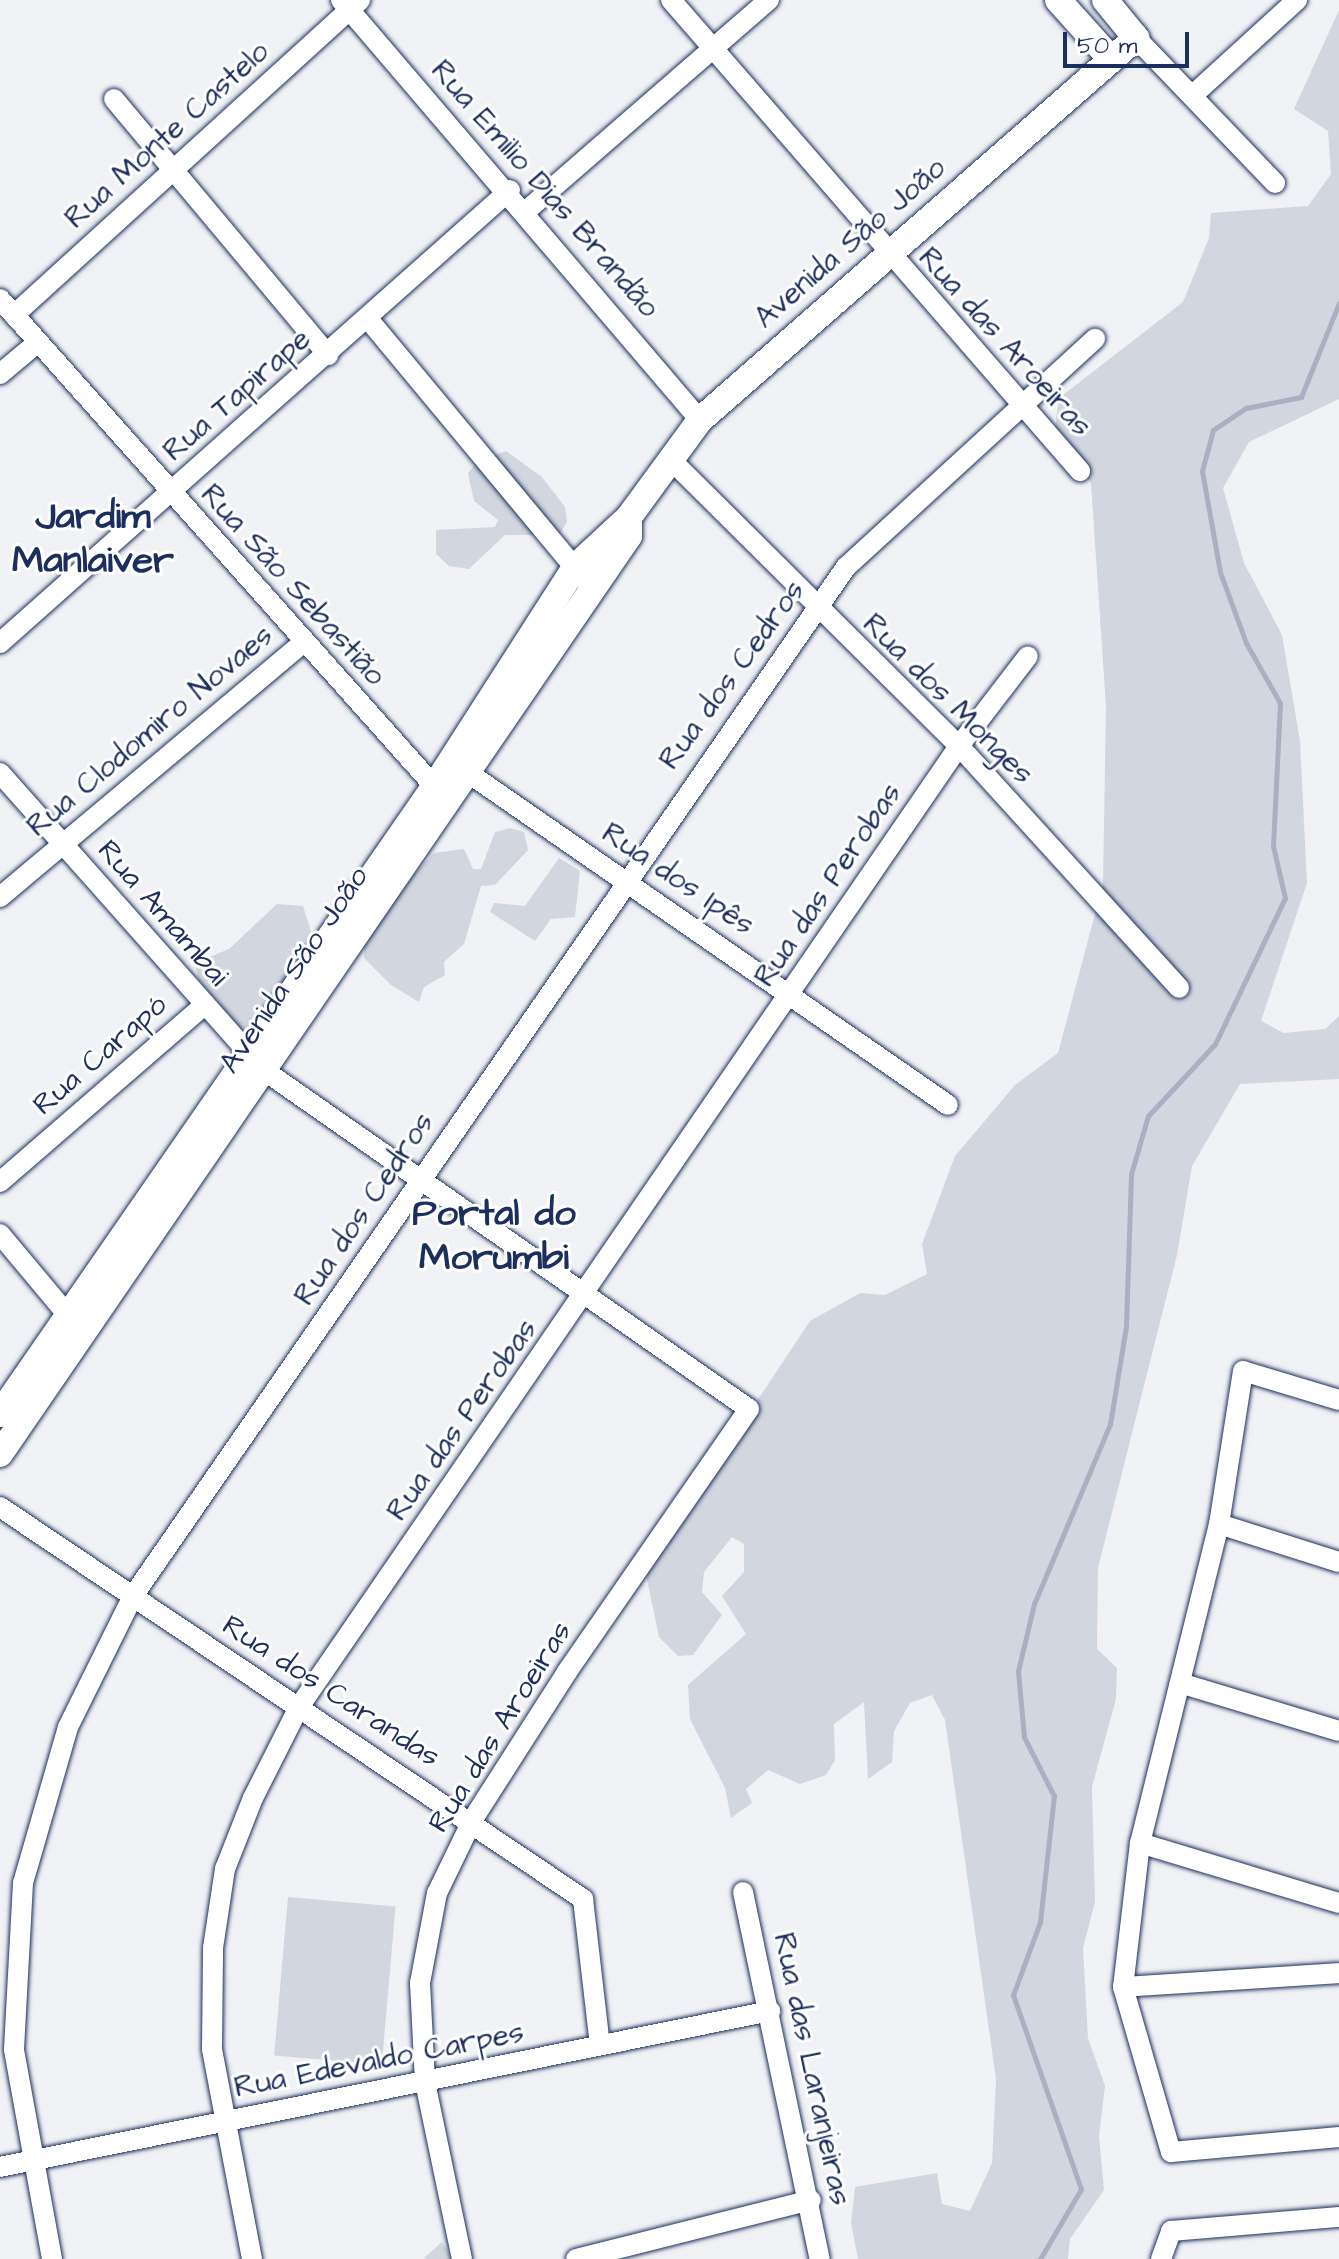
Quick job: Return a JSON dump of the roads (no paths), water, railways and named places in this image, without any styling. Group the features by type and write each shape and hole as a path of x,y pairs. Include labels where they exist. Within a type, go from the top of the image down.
{"street":[{"name":"Rua das Aroeiras","path":"671,0 885,252 1080,471"},
{"path":"526,211 769,0"},
{"path":"1058,0 1111,59"},
{"path":"1105,0 1136,38 1275,183"},
{"path":"1193,95 1297,0"},
{"name":"Rua Monte Castelo","path":"14,315 172,172 350,3"},
{"name":"Rua Emilio Dias Brandão","path":"350,3 700,420"},
{"name":"Avenida São João","path":"0,1414 75,1322 257,1064 441,794 583,577 629,536 629,517 669,458 700,420 885,252 1136,38"},
{"path":"114,99 328,355"},
{"name":"Rua Tapirape","path":"0,643 369,320 510,190"},
{"name":"Rua São Sebastião","path":"0,299 303,643 441,794"},
{"path":"369,320 583,577"},
{"name":"Rua dos Cedros","path":"52,2259 31,2160 12,1992 23,1883 68,1727 133,1596 624,879 846,567 1095,339"},
{"path":"0,374 38,342"},
{"name":"Rua dos Monges","path":"669,458 815,610 959,746 1179,988"},
{"name":"Rua Clodomiro Novaes","path":"0,897 303,643"},
{"name":"Rua das Perobas","path":"252,2259 212,2049 213,1948 225,1869 299,1707 586,1294 959,746 1028,656"},
{"name":"Rua dos Ipês","path":"459,767 793,991 948,1105"},
{"name":"Rua Amambai","path":"0,773 257,1064 749,1409"},
{"name":"Rua Carapó","path":"0,1182 204,1005"},
{"path":"0,1234 75,1322"},
{"name":"Avenida São João","path":"0,1454 75,1322"},
{"path":"1339,1400 1243,1371 1219,1524 1140,1843 1123,1987 1171,2152 1339,2137"},
{"name":"Rua das Aroeiras","path":"462,2259 425,2082 425,1939 437,1893 473,1819 749,1409"},
{"name":"Rua dos Carandas","path":"0,1507 473,1819 583,1899 600,2045"},
{"path":"1219,1524 1339,1562"},
{"path":"1180,1683 1339,1731"},
{"path":"1140,1843 1339,1903"},
{"name":"Rua das Laranjeiras","path":"743,1892 811,2200 820,2259"},
{"path":"1123,1987 1339,1973"},
{"name":"Rua Edevaldo Carpes","path":"0,2167 770,2011"},
{"path":"576,2259 811,2200"},
{"path":"1161,2259 1171,2231 1339,2217"}],"waterway":[{"path":"1040,2259 1081,2189 1013,1995 1040,1922 1054,1796 1024,1737 1018,1671 1034,1604 1110,1424 1126,1326 1131,1174 1148,1116 1215,1044 1285,898 1273,846 1280,703 1246,643 1220,572 1202,471 1213,430 1246,408 1301,397 1339,303"}],"district":[{"name":"Jardim Manlaiver","path":"93,540"},
{"name":"Portal do Morumbi","path":"494,1237"}]}
